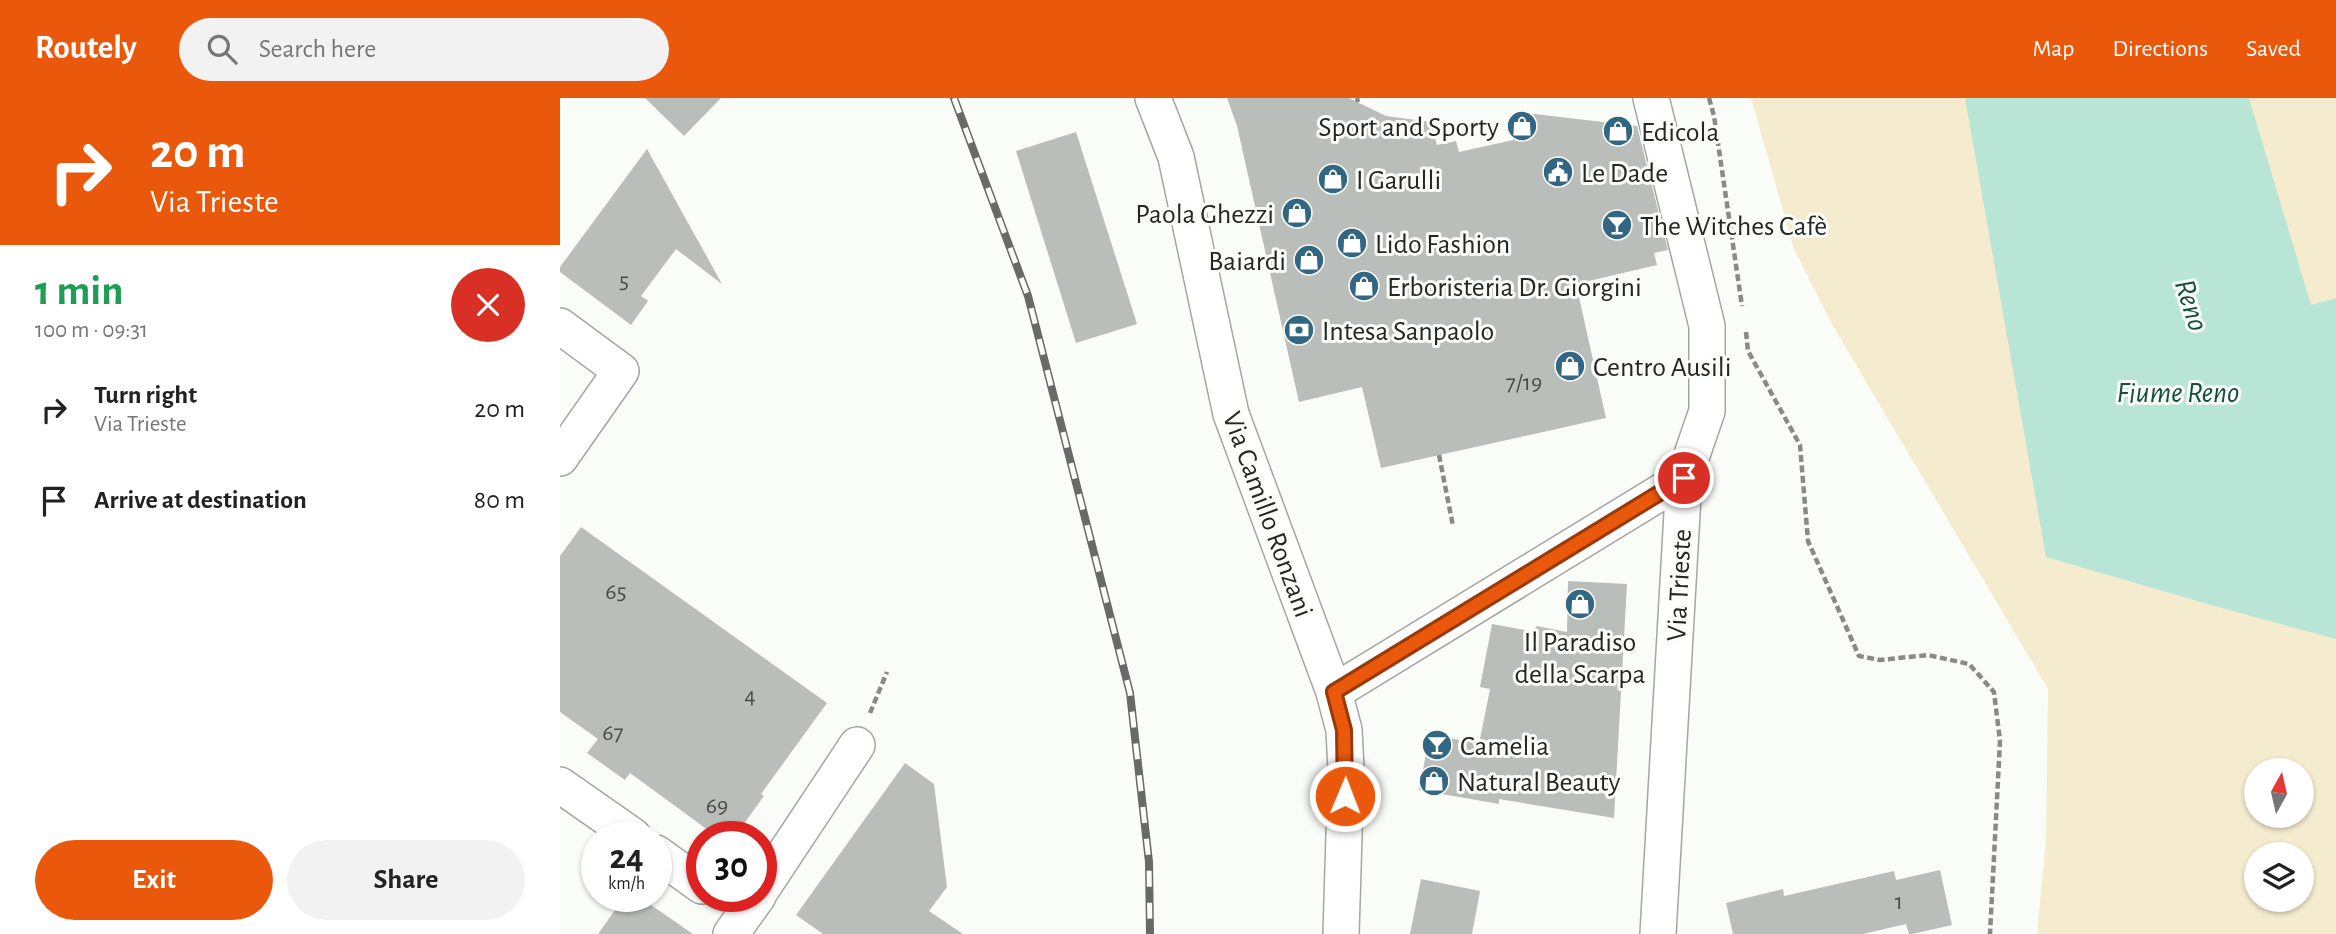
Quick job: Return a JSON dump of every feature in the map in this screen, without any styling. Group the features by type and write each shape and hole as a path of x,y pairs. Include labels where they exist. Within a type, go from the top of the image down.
{"street":[{"name":"Via Camillo Ronzani","path":"1153,98 1176,157 1231,414 1334,692 1344,730 1346,769 1341,934"},
{"path":"1651,98 1707,326 1707,411 1684,478"},
{"path":"560,326 621,371 560,458"},
{"name":"Via Trieste","path":"1334,692 1684,478"},
{"name":"Via Trieste","path":"1658,934 1684,478"},
{"path":"777,865 857,745"},
{"path":"560,785 612,821"}],"path":[{"path":"1709,98 1714,116 1742,310"},
{"path":"1744,324 1748,351 1800,445 1808,541 1859,656 1880,660 1928,654 1969,664 1994,692 2000,741 1990,934"},
{"path":"1439,455 1453,526"},
{"path":"857,745 887,672"}],"shaded area":[{"path":"1751,98 2336,98 2336,934 2037,934 2046,840 2048,689 1833,326 1794,249"}],"water":[{"name":"Fiume Reno","path":"1965,98 2249,98 2311,305 2336,298 2336,639 2046,557"}],"building":[{"path":"645,98 721,98 684,136"},
{"path":"1227,98 1349,98 1386,116 1431,122 1437,145 1456,141 1459,152 1513,140 1508,118 1526,113 1637,126 1668,250 1654,253 1657,265 1576,284 1606,418 1381,468 1362,387 1299,402 1237,126"},
{"path":"1076,132 1137,324 1076,343 1016,151"},
{"path":"647,149 722,284 676,249 641,296 648,301 631,325 560,272 560,267"},
{"path":"581,527 827,703 761,794 764,796 746,821 696,821 630,773 625,780 587,753 598,739 560,712 560,556"},
{"path":"1568,581 1627,584 1614,818 1499,799 1499,804 1419,790 1430,734 1479,744 1490,689 1480,687 1492,624 1535,632 1536,626 1567,632"},
{"path":"905,763 934,784 947,887 929,911 963,934 823,934 796,915"},
{"path":"1940,870 1952,925 1912,934 1909,934 1906,924 1863,934 1733,934 1726,903 1783,889 1784,896 1894,871 1896,880"},
{"path":"1421,879 1480,891 1472,934 1410,934"},
{"path":"614,912 661,912 693,934 598,934"}],"railway":[{"path":"954,98 1028,296 1130,693 1149,862 1150,934"}],"place":[{"name":"Sport and Sporty","path":"1522,126"},
{"name":"Edicola","path":"1618,131"},
{"name":"Le Dade","path":"1558,172"},
{"name":"I Garulli","path":"1333,179"},
{"name":"Paola Ghezzi","path":"1297,213"},
{"name":"The Witches Cafè","path":"1617,225"},
{"name":"Lido Fashion","path":"1352,243"},
{"name":"Baiardi","path":"1309,260"},
{"name":"Erboristeria Dr. Giorgini","path":"1364,286"},
{"name":"Intesa Sanpaolo","path":"1299,330"},
{"name":"Centro Ausili","path":"1570,366"},
{"name":"Il Paradiso della Scarpa","path":"1580,604"},
{"name":"Camelia","path":"1437,745"},
{"name":"Natural Beauty","path":"1434,781"}],"route":[{"path":"1345,796 1344,730 1334,692 1684,478"}],"water label":[{"name":"Reno","path":"2192,305"}]}
